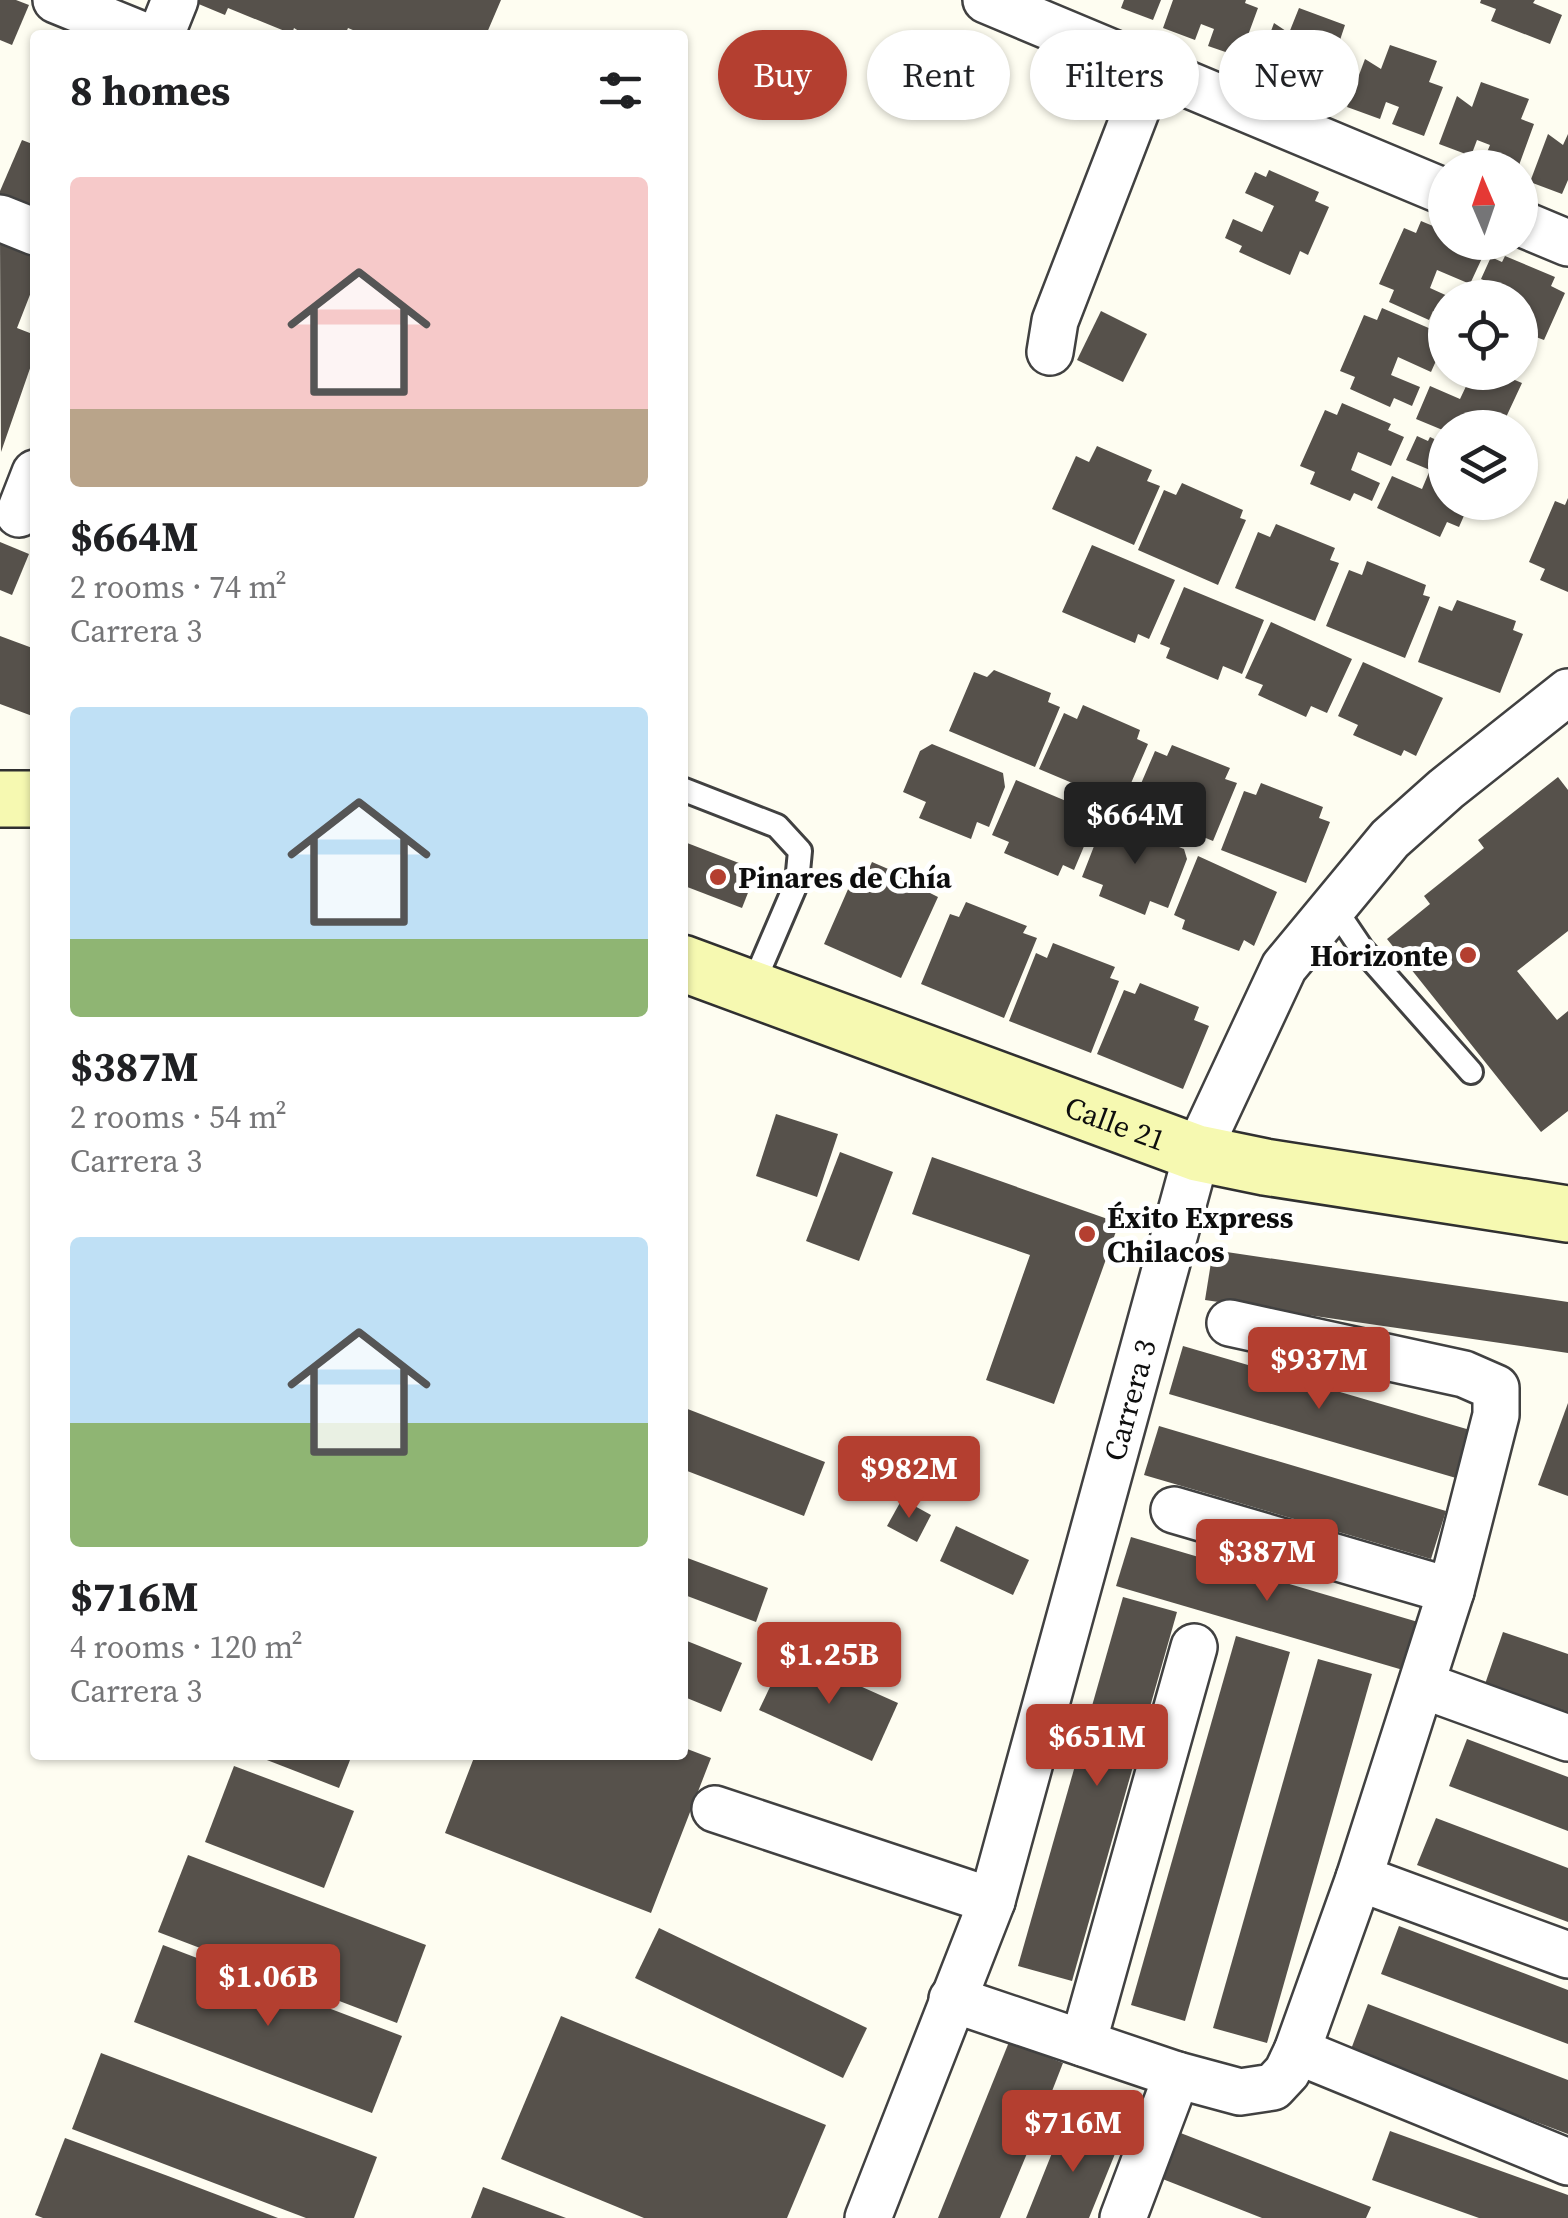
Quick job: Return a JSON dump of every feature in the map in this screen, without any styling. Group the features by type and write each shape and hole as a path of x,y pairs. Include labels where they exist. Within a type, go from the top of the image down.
{"street":[{"path":"56,0 130,30"},
{"path":"163,30 175,0"},
{"path":"986,0 1057,30"},
{"path":"1199,90 1428,185"},
{"path":"1050,352 1055,321 1133,120"},
{"path":"0,218 30,230"},
{"path":"1538,232 1568,244"},
{"name":"Carrera 3","path":"868,2218 992,1902 1197,1153 1284,967 1333,906 1390,839 1568,692"},
{"path":"0,800 30,800"},
{"name":"Calle 21","path":"688,965 1197,1153 1568,1214"},
{"path":"952,1999 1177,2075 1240,2092 1273,2088 1288,2072 1297,2052 1359,1878 1452,1591 1496,1415 1496,1388 1464,1374 1230,1323"},
{"path":"1174,1510 1452,1591"},
{"path":"1082,2043 1194,1647"},
{"path":"1422,1685 1568,1738"},
{"path":"715,1809 992,1902"},
{"path":"1359,1878 1568,1954"},
{"path":"1297,2052 1568,2162"},
{"path":"1122,2218 1177,2075"}],"lane":[{"path":"688,791 776,826 800,851 798,882 752,988"},
{"path":"1333,906 1362,948 1471,1072"}],"building":[{"path":"0,0 29,5 12,45 0,40"},
{"path":"189,0 501,0 488,30 282,30 228,8 225,15"},
{"path":"1124,0 1161,0 1153,20 1121,8"},
{"path":"1173,0 1246,0 1245,3 1258,8 1250,30 1219,30 1219,50 1208,46 1214,29 1201,24 1199,30 1163,28"},
{"path":"1535,0 1533,3 1562,15 1550,44 1491,21 1496,9 1480,3"},
{"path":"1299,8 1345,25 1343,30 1290,30"},
{"path":"1390,45 1437,61 1429,82 1443,87 1424,136 1392,124 1399,107 1386,102 1380,119 1359,111 1359,75 1365,59 1381,69"},
{"path":"1481,82 1529,99 1521,119 1534,124 1525,150 1488,150 1490,145 1477,140 1473,150 1455,150 1439,144 1457,96 1472,107"},
{"path":"1548,134 1563,145 1568,134 1568,180 1562,194 1538,185 1538,161"},
{"path":"22,140 30,143 30,222 0,209 0,191"},
{"path":"1269,170 1319,192 1315,201 1329,207 1308,255 1300,251 1290,275 1239,252 1242,246 1225,238 1233,219 1262,232 1274,206 1245,193 1255,172 1266,177"},
{"path":"1421,221 1428,224 1428,260 1481,260 1472,280 1461,280 1437,270 1433,280 1428,280 1428,320 1389,302 1394,290 1379,284 1404,228 1416,233"},
{"path":"0,236 30,248 30,295 17,328 30,333 30,368 1,452"},
{"path":"1490,260 1515,260 1555,277 1551,286 1565,293 1544,340 1538,338 1538,280 1481,279"},
{"path":"1382,308 1428,328 1428,371 1398,357 1391,375 1420,387 1412,406 1394,398 1390,407 1350,389 1355,377 1340,371 1364,315 1377,320"},
{"path":"1101,311 1147,334 1123,382 1077,360"},
{"path":"1428,390 1460,399 1464,390 1519,390 1509,410 1428,410 1428,424 1416,419"},
{"path":"1342,403 1391,424 1388,430 1404,437 1391,466 1358,452 1351,470 1380,483 1372,501 1354,493 1350,501 1310,484 1315,472 1300,466 1325,410 1337,415"},
{"path":"1417,436 1428,441 1428,469 1406,460"},
{"path":"1097,446 1152,470 1147,481 1160,486 1134,545 1052,509 1076,456 1089,462"},
{"path":"1428,475 1428,520 1462,520 1459,527 1447,522 1440,537 1377,508 1392,476 1422,489"},
{"path":"1182,483 1243,510 1240,518 1246,520 1218,585 1138,550 1164,490 1176,495"},
{"path":"1568,498 1568,592 1540,580 1545,569 1529,562 1555,501 1565,505"},
{"path":"1276,524 1335,548 1330,560 1339,563 1315,621 1235,588 1258,532 1270,537"},
{"path":"0,542 29,554 12,595 0,590"},
{"path":"1092,545 1175,580 1149,639 1138,634 1135,643 1062,612"},
{"path":"1367,561 1426,585 1423,595 1430,597 1405,658 1326,626 1349,570 1362,575"},
{"path":"1184,587 1264,620 1242,674 1223,666 1218,680 1166,658 1170,648 1160,644"},
{"path":"1457,600 1516,621 1513,630 1523,634 1500,693 1418,662 1439,606 1452,611"},
{"path":"1271,622 1352,659 1327,713 1311,706 1306,717 1258,695 1263,685 1245,678"},
{"path":"0,636 30,647 30,715 0,704"},
{"path":"1363,662 1443,698 1416,756 1404,750 1401,756 1353,735 1358,725 1338,716"},
{"path":"994,670 1051,693 1048,702 1060,707 1035,767 949,731 974,672 987,677"},
{"path":"1083,705 1140,730 1137,739 1148,744 1122,804 1039,769 1064,713 1077,719"},
{"path":"932,744 1003,773 1005,787 989,827 977,822 971,839 919,818 926,802 903,792 920,751"},
{"path":"1172,745 1230,768 1225,779 1237,783 1213,841 1131,807 1155,751 1167,756"},
{"name":"Horizonte","path":"1558,777 1568,790 1568,931 1517,971 1557,1020 1568,1011 1568,1111 1541,1132 1387,939 1430,904 1424,896 1484,848 1478,840"},
{"path":"1016,780 1090,811 1093,825 1074,870 1063,865 1058,876 1004,853 1009,842 992,835"},
{"path":"1261,783 1323,807 1319,818 1330,822 1306,883 1221,850 1244,791 1256,795"},
{"path":"1105,818 1184,849 1187,859 1168,908 1150,901 1145,915 1099,896 1103,885 1082,877"},
{"name":"Pinares de Chía","path":"688,843 757,870 742,908 688,887"},
{"path":"1198,856 1277,892 1254,946 1244,940 1239,951 1182,929 1185,920 1174,915"},
{"path":"872,862 930,887 928,892 938,897 901,978 824,944 856,871 866,875"},
{"path":"966,902 1027,926 1023,933 1037,938 1004,1018 921,984 950,914 959,917"},
{"path":"1053,943 1115,967 1110,978 1119,981 1091,1053 1009,1021 1036,953 1047,958"},
{"path":"1140,983 1199,1007 1194,1020 1209,1026 1183,1089 1097,1054 1124,990 1135,994"},
{"path":"776,1114 838,1134 817,1197 756,1176"},
{"path":"840,1152 893,1172 859,1261 806,1241"},
{"path":"932,1157 1119,1223 1054,1404 986,1380 1030,1255 912,1214"},
{"path":"1213,1250 1568,1302 1568,1353 1205,1300"},
{"path":"1183,1346 1470,1430 1456,1478 1169,1394"},
{"path":"1568,1403 1568,1496 1538,1485"},
{"path":"688,1409 825,1462 804,1516 688,1471"},
{"path":"1159,1426 1446,1511 1431,1559 1144,1475"},
{"path":"902,1499 931,1515 917,1542 887,1526"},
{"path":"956,1526 1029,1560 1013,1595 940,1561"},
{"path":"1131,1537 1418,1622 1403,1670 1116,1586"},
{"path":"688,1558 768,1588 756,1622 688,1596"},
{"path":"1123,1597 1177,1612 1072,1981 1018,1966"},
{"path":"1503,1632 1568,1654 1568,1712 1485,1684"},
{"path":"1236,1636 1290,1652 1185,2021 1131,2005"},
{"path":"688,1641 742,1663 721,1712 688,1698"},
{"path":"786,1653 898,1703 872,1761 759,1710"},
{"path":"1318,1659 1372,1674 1267,2043 1213,2028"},
{"path":"1467,1739 1568,1777 1568,1831 1449,1786"},
{"path":"688,1749 711,1758 651,1913 445,1833 473,1760 688,1760"},
{"path":"267,1760 350,1760 339,1788"},
{"path":"234,1766 354,1811 324,1888 205,1842"},
{"path":"1436,1818 1568,1868 1568,1922 1417,1865"},
{"path":"188,1855 426,1945 397,2023 158,1932"},
{"path":"1399,1926 1568,1990 1568,2044 1381,1974"},
{"path":"659,1928 867,2028 843,2078 635,1978"},
{"path":"163,1945 402,2036 372,2113 134,2022"},
{"path":"1368,2004 1568,2080 1568,2134 1350,2052"},
{"path":"561,2016 826,2125 787,2218 644,2218 501,2159"},
{"path":"1009,2042 1063,2063 1036,2132 1000,2218 938,2218"},
{"path":"101,2053 377,2157 354,2218 306,2218 72,2129"},
{"path":"1064,2123 1119,2144 1089,2218 1026,2218"},
{"path":"1390,2131 1568,2195 1568,2218 1479,2218 1372,2180"},
{"path":"1178,2132 1371,2207 1366,2218 1262,2218 1160,2178"},
{"path":"65,2138 278,2218 35,2215"},
{"path":"483,2187 566,2218 471,2218"}],"place":[{"name":"Pinares de Chía","path":"718,877"},
{"name":"Horizonte","path":"1468,955"},
{"name":"Éxito Express Chilacos","path":"1087,1234"}]}
